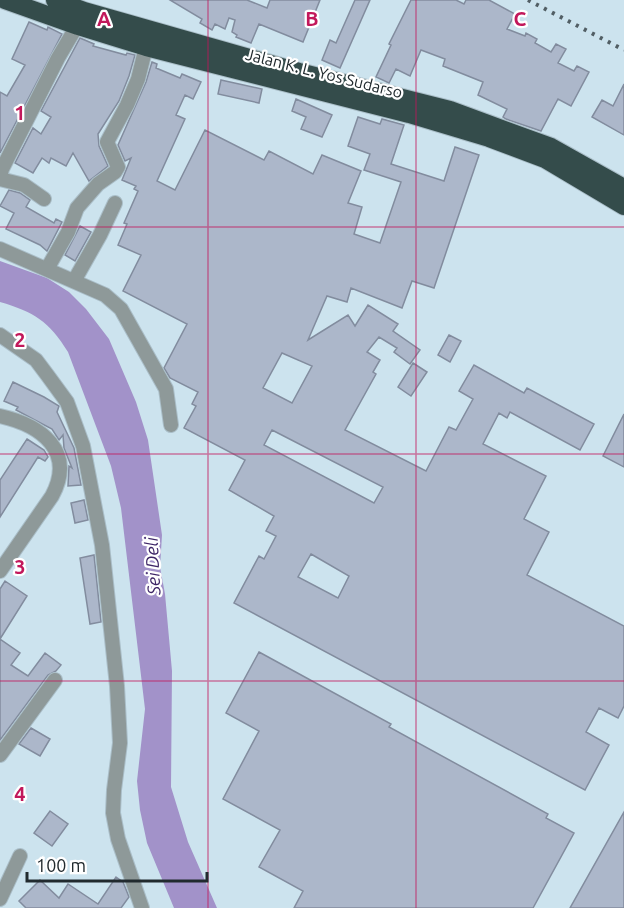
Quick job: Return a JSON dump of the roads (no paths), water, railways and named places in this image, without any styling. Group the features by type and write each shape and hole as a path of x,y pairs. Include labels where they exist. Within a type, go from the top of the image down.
{"highway":[{"name":"Jalan K. L. Yos Sudarso","path":"5,0 450,110 551,147 624,188"},
{"name":"Jalan K. L. Yos Sudarso","path":"55,0 81,18 146,47 409,114 489,138 545,159 624,206"}],"street":[{"path":"44,199 24,185 0,178 58,58 81,18"},
{"path":"47,269 68,232 77,208 98,184 115,172 118,166 107,142 138,79 146,47"},
{"path":"74,281 100,236 115,203"},
{"path":"0,249 105,295 121,309 166,389 171,425"},
{"path":"0,335 36,360 48,376 67,402 83,446 102,545 117,686 120,743 113,813 118,839 141,908"},
{"path":"0,416 43,433 52,442 61,468 59,483 52,496 0,571"},
{"path":"0,755 55,680"},
{"path":"0,899 20,856"}],"water":[{"name":"Sei Deli","path":"0,261 47,278 69,292 86,309 109,339 136,402 148,440 162,535 160,567 165,594 172,671 171,787 188,842 217,908 174,908 147,843 137,781 145,709 121,508 111,466 68,352 61,341 40,319 0,302"}],"railway":[{"path":"528,0 624,50"}]}
